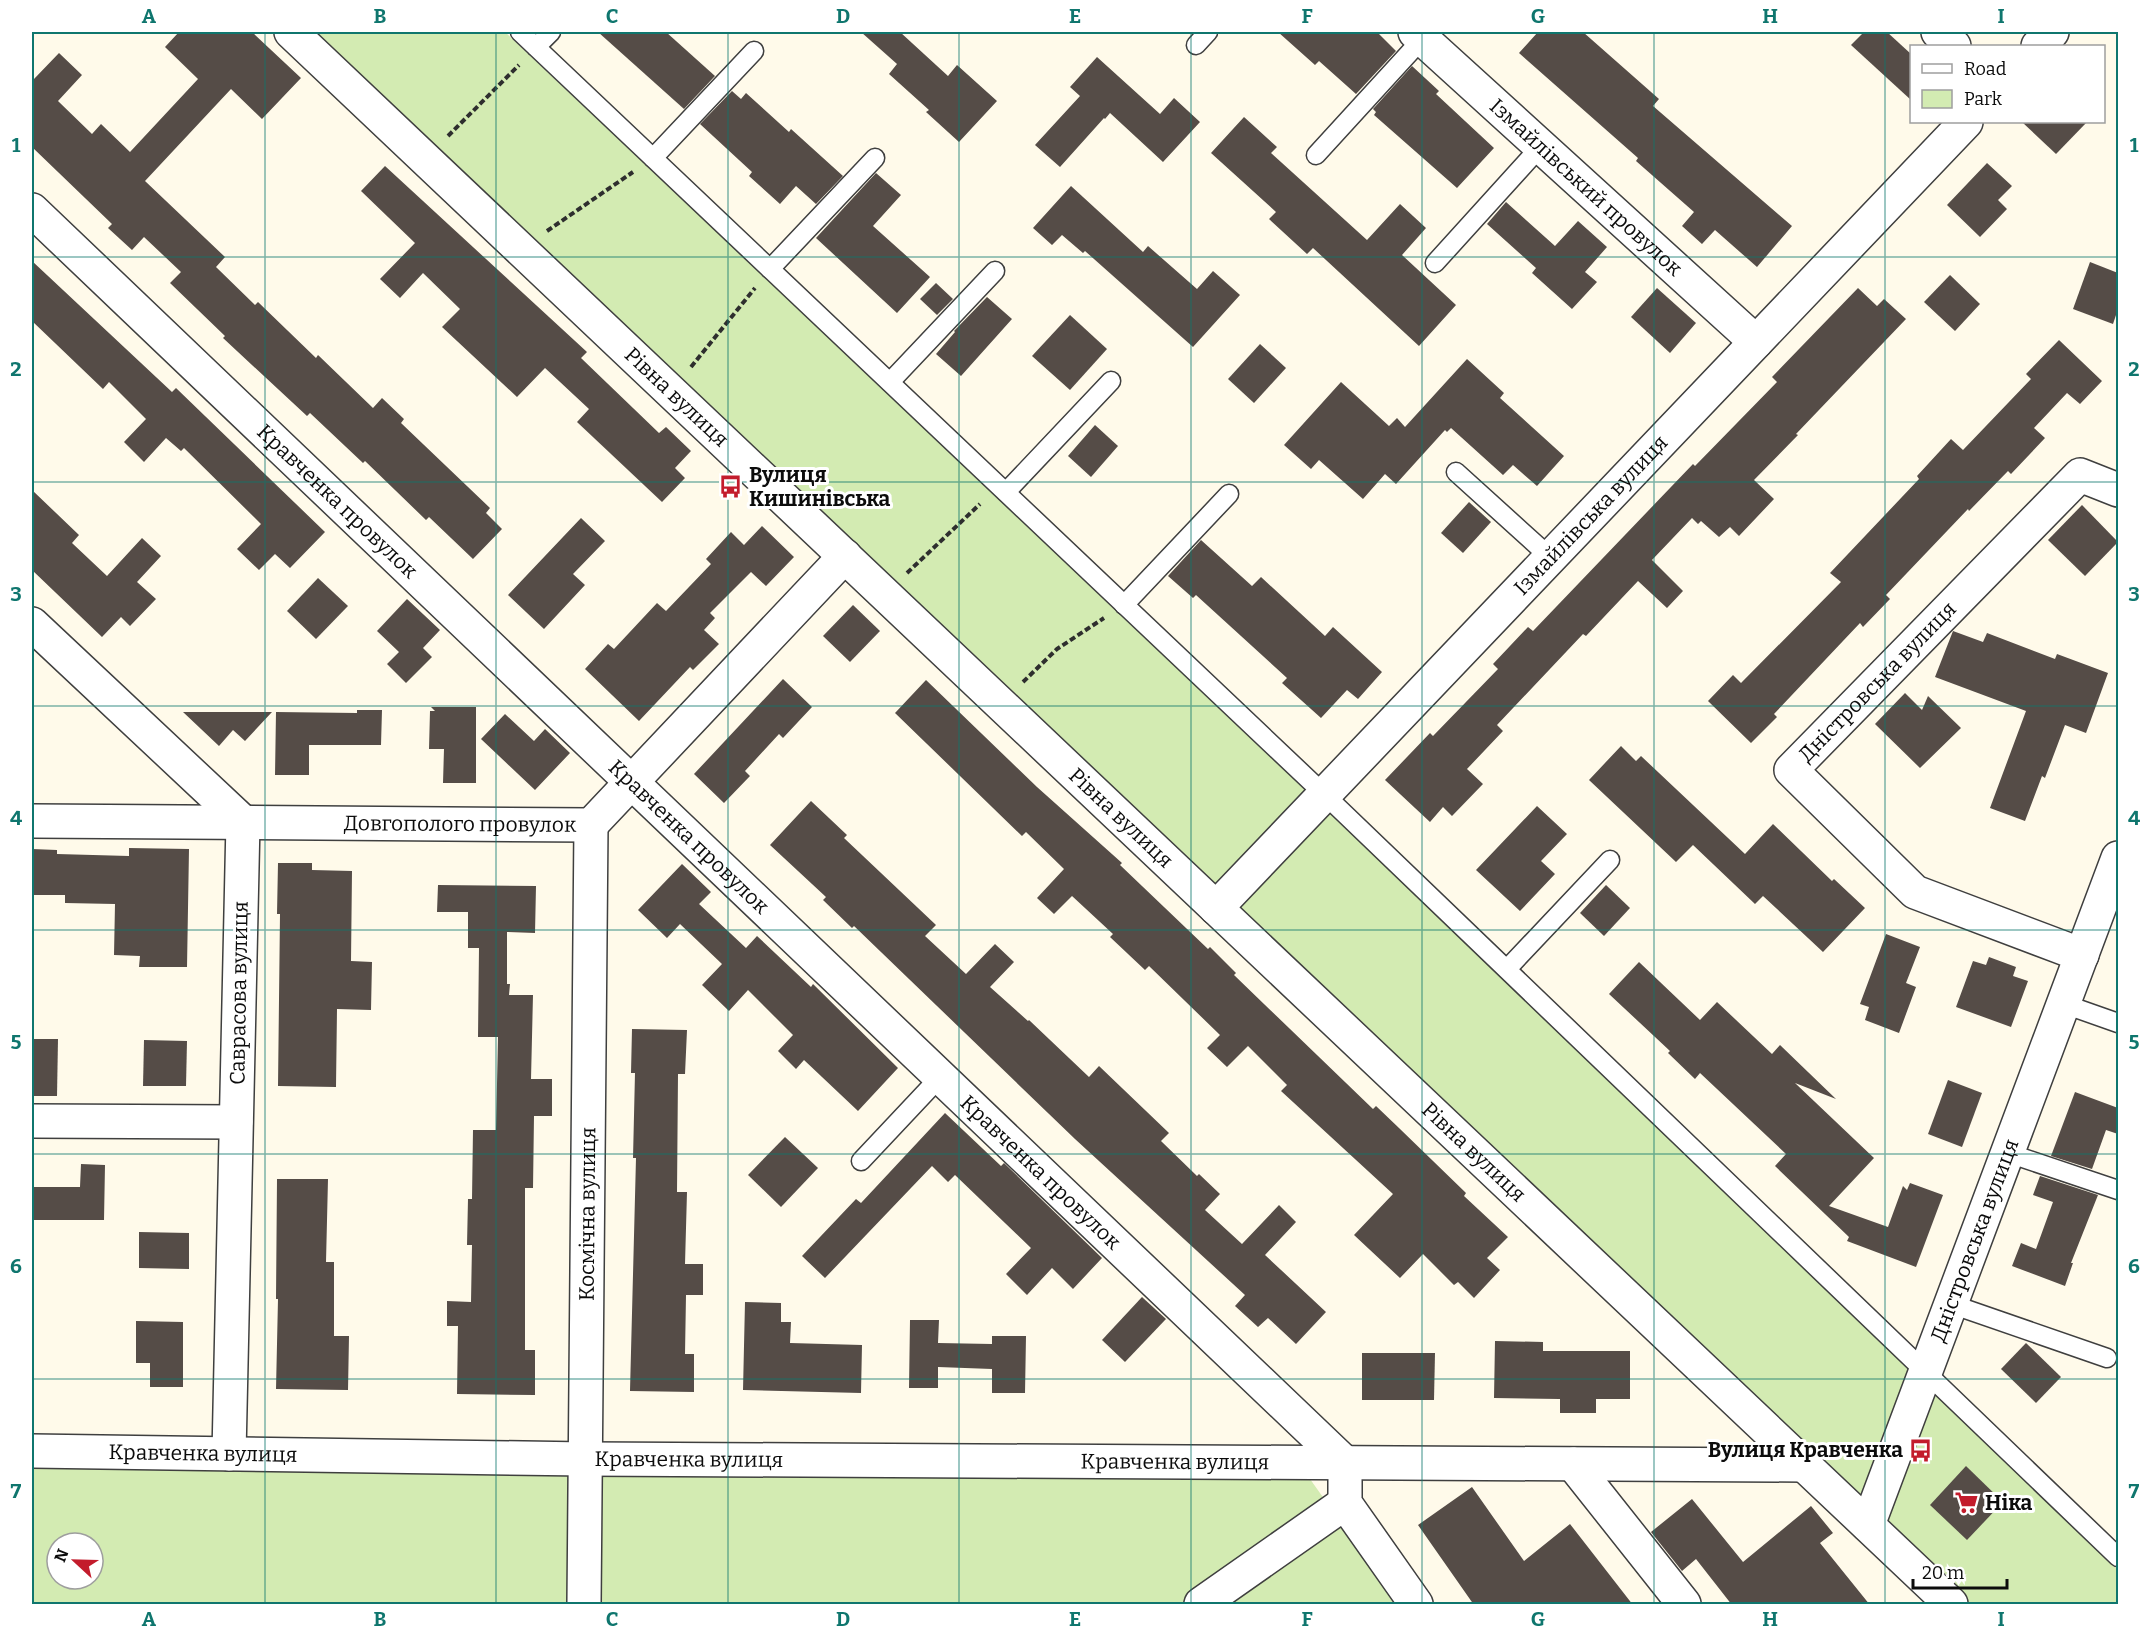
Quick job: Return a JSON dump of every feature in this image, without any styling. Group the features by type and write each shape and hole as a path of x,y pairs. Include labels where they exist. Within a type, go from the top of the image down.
{"street":[{"name":"Рівна вулиця","path":"291,32 1952,1605"},
{"path":"1938,32 1953,45"},
{"path":"2039,45 2052,32"},
{"name":"Ізмайлівський провулок","path":"1419,35 1756,342"},
{"name":"Ізмайлівська вулиця","path":"1216,908 1965,123"},
{"name":"Кравченка провулок","path":"32,210 1345,1463"},
{"name":"Дністровська вулиця","path":"2082,955 1915,892 1791,770 2080,475 2118,490"},
{"name":"Довгополого провулок","path":"32,821 591,825 844,556"},
{"path":"32,624 243,822"},
{"name":"Саврасова вулиця","path":"229,1454 243,822"},
{"name":"Космічна вулиця","path":"584,1605 591,825"},
{"name":"Дністровська вулиця","path":"1868,1525 2118,858"},
{"path":"32,1121 236,1122"},
{"name":"Кравченка вулиця","path":"32,1451 586,1459 1805,1465"},
{"path":"1345,1463 1345,1503 1416,1605"},
{"path":"1573,1464 1684,1605"},
{"path":"1201,1605 1345,1503"}],"lane":[{"path":"520,32 1325,795 2118,1557"},
{"path":"536,47 551,32"},
{"path":"1196,45 1208,32"},
{"path":"1316,155 1419,35"},
{"path":"653,158 754,51"},
{"path":"1436,263 1541,146"},
{"path":"770,269 875,158"},
{"path":"890,382 995,271"},
{"path":"1006,492 1111,381"},
{"path":"1456,472 1551,558"},
{"path":"1124,605 1229,494"},
{"path":"1507,969 1610,860"},
{"path":"2064,1004 2118,1023"},
{"path":"861,1161 940,1077"},
{"path":"2008,1153 2118,1190"},
{"path":"1951,1304 2107,1358"}],"path":[{"path":"426,159 536,47"},
{"path":"520,249 653,158"},
{"path":"671,392 770,269"},
{"path":"885,594 977,506 1006,492"},
{"path":"1000,704 1057,649 1124,605"}],"green space":[{"path":"301,32 505,32 1311,793 2118,1570 2118,1604 1960,1604"},
{"path":"32,1462 1310,1479 1399,1604 32,1603"}],"building":[{"path":"179,32 252,32 301,78 262,119 231,89 145,181 225,257 216,267 255,305 258,302 316,358 318,355 373,408 382,398 404,419 401,423 490,508 486,513 502,529 473,559 429,517 426,520 365,461 363,463 310,413 307,416 223,338 225,336 170,283 181,272 144,237 132,250 108,228 112,224 32,147 32,76 34,79 59,53 82,75 58,101 92,134 101,124 130,152 198,79 165,47"},
{"path":"598,32 666,32 715,76 684,109"},
{"path":"861,32 900,32 948,76 957,65 997,101 959,142 926,112 929,110 889,74 897,64"},
{"path":"1278,32 1377,32 1396,51 1356,94 1319,61 1315,65"},
{"path":"1538,32 1583,32 1659,99 1653,106 1792,226 1757,267 1715,230 1702,244 1682,226 1694,212 1636,161 1638,158 1519,53"},
{"path":"1864,32 1887,32 1910,53 1910,99 1851,45"},
{"path":"1097,57 1160,114 1174,98 1200,122 1163,162 1110,113 1060,167 1035,145 1080,96 1070,87"},
{"path":"1412,66 1439,91 1436,94 1494,148 1457,188 1374,115 1376,112 1373,109"},
{"path":"732,91 741,99 746,93 789,132 791,129 843,176 816,204 796,186 780,204 749,176 752,172 700,124"},
{"path":"1244,117 1277,147 1271,153 1367,240 1400,204 1426,228 1402,255 1456,305 1419,346 1313,248 1307,254 1269,219 1276,212 1211,153"},
{"path":"2023,123 2086,123 2056,154"},
{"path":"1987,163 2012,186 1998,200 2007,209 1980,237 1947,205"},
{"path":"385,166 587,352 581,358 659,433 666,427 691,451 675,468 685,478 662,502 577,422 589,409 545,368 517,397 442,327 460,309 423,273 400,298 380,279 415,243 361,191"},
{"path":"876,173 901,195 873,226 930,277 897,313 816,238"},
{"path":"1071,186 1143,252 1148,246 1197,289 1213,271 1240,295 1193,347 1085,251 1083,253 1062,235 1052,245 1033,228"},
{"path":"1506,202 1555,246 1578,221 1607,247 1585,272 1597,282 1572,309 1532,273 1536,268 1487,224"},
{"path":"32,261 172,392 176,388 325,532 290,568 275,554 259,570 237,549 261,524 184,448 181,451 166,438 144,462 124,442 146,419 109,382 103,389 32,321"},
{"path":"2090,262 2118,273 2118,309 2113,324 2073,309"},
{"path":"1950,275 1980,304 1955,331 1924,302"},
{"path":"936,283 953,299 937,315 920,299"},
{"path":"1657,288 1696,323 1670,353 1631,317"},
{"path":"1858,288 1877,306 1884,299 1906,319 1754,480 1774,499 1739,536 1730,527 1719,537 1701,521 1698,524 1692,518 1652,560 1683,591 1667,608 1638,581 1586,636 1583,634 1497,725 1503,731 1467,769 1483,784 1452,816 1443,807 1430,822 1385,780 1430,733 1433,736 1498,669 1493,664 1528,627 1533,631 1693,464 1695,466 1777,382 1772,377"},
{"path":"987,297 1012,319 961,376 936,354 954,331"},
{"path":"1070,315 1107,349 1070,390 1032,356"},
{"path":"2059,340 2102,381 2080,404 2067,393 2034,428 2045,438 2011,474 2008,471 1969,511 1968,509 1886,595 1890,599 1863,627 1860,623 1774,714 1777,717 1751,743 1708,701 1733,675 1741,683 1841,582 1830,573 1919,479 1917,476 1951,439 1963,450 2031,379 2026,374"},
{"path":"1260,344 1286,368 1254,403 1228,379"},
{"path":"1467,359 1504,393 1500,398 1564,456 1537,486 1513,465 1503,475 1451,428 1447,432 1445,430 1396,484 1385,474 1363,499 1319,460 1311,469 1284,445 1341,382 1389,426 1397,418 1405,427"},
{"path":"1095,425 1118,446 1091,477 1068,456"},
{"path":"32,490 79,535 72,543 107,576 142,538 161,556 137,582 156,599 130,626 121,617 102,637 32,570"},
{"path":"1469,502 1491,522 1463,553 1441,533"},
{"path":"2082,505 2118,542 2085,576 2048,540"},
{"path":"581,518 605,541 573,574 585,585 544,629 508,595"},
{"path":"762,526 794,557 766,586 751,572 710,613 715,618 704,630 719,644 693,670 690,667 639,721 585,669 608,644 614,649 657,603 666,611 711,564 706,559 731,532 744,545"},
{"path":"1201,540 1252,586 1261,577 1325,636 1333,627 1382,672 1358,699 1347,690 1321,718 1282,683 1287,678 1196,595 1193,598 1168,576"},
{"path":"318,578 348,606 316,639 287,611"},
{"path":"407,599 440,630 423,648 432,657 406,683 387,664 399,652 377,631"},
{"path":"853,605 880,631 850,662 823,636"},
{"path":"1953,631 1983,642 1987,633 2055,659 2057,654 2108,673 2086,733 2065,725 2045,778 2042,776 2025,821 1990,808 2026,711 1935,677"},
{"path":"783,679 812,707 783,738 779,734 745,771 750,776 724,803 694,774"},
{"path":"926,680 1037,787 1122,863 1120,865 1208,949 1210,947 1236,973 1234,975 1373,1109 1376,1106 1466,1193 1464,1196 1508,1237 1487,1258 1500,1270 1474,1298 1458,1282 1454,1285 1423,1254 1400,1278 1354,1235 1393,1194 1281,1091 1287,1085 1248,1046 1227,1067 1207,1048 1220,1035 1149,966 1145,970 1110,937 1113,934 1072,896 1054,914 1037,898 1064,869 1026,832 1022,836 895,713"},
{"path":"1905,693 1922,710 1928,696 1961,728 1920,768 1875,724"},
{"path":"431,707 476,707 476,783 443,783 444,749 429,749 430,711 435,711"},
{"path":"357,710 382,710 381,745 309,745 309,775 275,775 276,712 357,713"},
{"path":"183,712 272,712 245,741 233,730 219,746"},
{"path":"505,714 534,741 545,729 570,753 535,790 481,739"},
{"path":"1621,746 1636,761 1641,756 1745,854 1773,824 1832,881 1834,879 1865,908 1823,952 1763,896 1755,904 1693,845 1676,862 1589,780"},
{"path":"811,801 847,835 844,838 936,925 925,936 966,974 995,944 1014,962 990,987 1029,1020 1089,1077 1099,1066 1169,1133 1161,1141 1197,1176 1199,1174 1220,1194 1205,1210 1242,1244 1279,1205 1296,1222 1265,1255 1326,1312 1296,1344 1268,1318 1258,1327 1235,1306 1245,1295 1075,1139 854,926 852,928 823,900 826,897 770,845"},
{"path":"1537,806 1567,834 1541,861 1555,874 1520,911 1476,870"},
{"path":"129,848 189,849 187,967 139,967 140,956 114,955 115,904 65,903 65,895 32,895 32,849 57,850 57,854 129,856"},
{"path":"278,863 312,863 312,870 352,871 351,961 372,962 371,1010 337,1009 336,1087 278,1086 280,914 277,914"},
{"path":"682,864 711,892 699,904 746,948 757,936 811,987 813,984 898,1068 858,1111 804,1060 796,1069 778,1051 793,1035 748,990 729,1011 702,985 722,964 680,924 667,938 638,910"},
{"path":"438,885 536,886 535,933 507,932 509,995 533,995 531,1079 552,1079 552,1116 534,1116 533,1188 525,1188 525,1350 535,1350 535,1395 457,1394 458,1326 447,1326 447,1301 471,1302 472,1245 467,1245 468,1199 472,1199 473,1130 496,1130 498,1037 478,1037 479,948 468,948 468,912 437,912"},
{"path":"1606,885 1630,908 1604,936 1580,913"},
{"path":"1886,934 1920,947 1906,983 1916,987 1899,1033 1865,1020 1869,1007 1860,1004"},
{"path":"1989,957 2016,967 2013,976 2028,981 2011,1027 1956,1007 1973,961 1986,965"},
{"path":"1639,962 1700,1020 1717,1002 1772,1054 1780,1045 1836,1099 1795,1083 1874,1158 1829,1206 1888,1227 1903,1186 1907,1190 1910,1183 1943,1195 1916,1267 1847,1241 1849,1237 1775,1166 1786,1154 1700,1073 1695,1079 1668,1053 1670,1051 1609,994"},
{"path":"632,1029 687,1030 685,1074 678,1074 677,1192 687,1192 685,1264 703,1264 703,1295 686,1295 685,1354 694,1354 694,1392 630,1391 636,1158 633,1158 635,1073 631,1073"},
{"path":"32,1039 58,1039 57,1096 32,1096"},
{"path":"144,1040 187,1041 186,1086 143,1086"},
{"path":"1948,1080 1982,1093 1962,1147 1928,1134"},
{"path":"2075,1092 2118,1108 2118,1134 2106,1130 2092,1169 2051,1156"},
{"path":"945,1113 1001,1166 1004,1163 1102,1258 1073,1289 1052,1268 1027,1295 1006,1274 1031,1248 955,1175 948,1182 932,1166 825,1278 802,1256 856,1199 861,1203"},
{"path":"785,1137 818,1168 781,1207 748,1175"},
{"path":"81,1164 105,1165 104,1220 32,1220 32,1187 80,1187"},
{"path":"2040,1176 2098,1195 2071,1263 2073,1263 2065,1286 2012,1266 2021,1243 2036,1249 2053,1202 2033,1195"},
{"path":"277,1179 328,1179 326,1262 334,1262 334,1336 349,1336 348,1390 276,1389"},
{"path":"139,1232 189,1233 189,1269 139,1268"},
{"path":"1142,1297 1166,1319 1125,1362 1102,1340"},
{"path":"745,1302 781,1303 781,1322 791,1322 790,1343 862,1345 861,1393 743,1390"},
{"path":"910,1320 939,1320 938,1343 992,1344 992,1336 1026,1336 1025,1393 992,1393 992,1369 938,1367 938,1388 909,1388"},
{"path":"136,1321 183,1322 183,1387 150,1387 150,1363 136,1363"},
{"path":"1495,1341 1543,1342 1543,1351 1630,1351 1630,1399 1596,1399 1596,1413 1560,1413 1560,1399 1494,1398"},
{"path":"2026,1343 2061,1377 2036,1403 2001,1369"},
{"path":"1362,1353 1435,1353 1434,1400 1362,1400"},
{"path":"1966,1466 2003,1502 1967,1540 1930,1505"},
{"path":"1472,1487 1524,1561 1570,1524 1633,1605 1474,1605 1418,1525"},
{"path":"1692,1499 1743,1562 1811,1506 1833,1533 1820,1543 1870,1605 1732,1605 1696,1559 1682,1571 1651,1532"}],"place":[{"name":"Вулиця Кишинівська","path":"731,487"},
{"name":"Вулиця Кравченка","path":"1921,1450"},
{"name":"Ніка","path":"1967,1503"}]}
